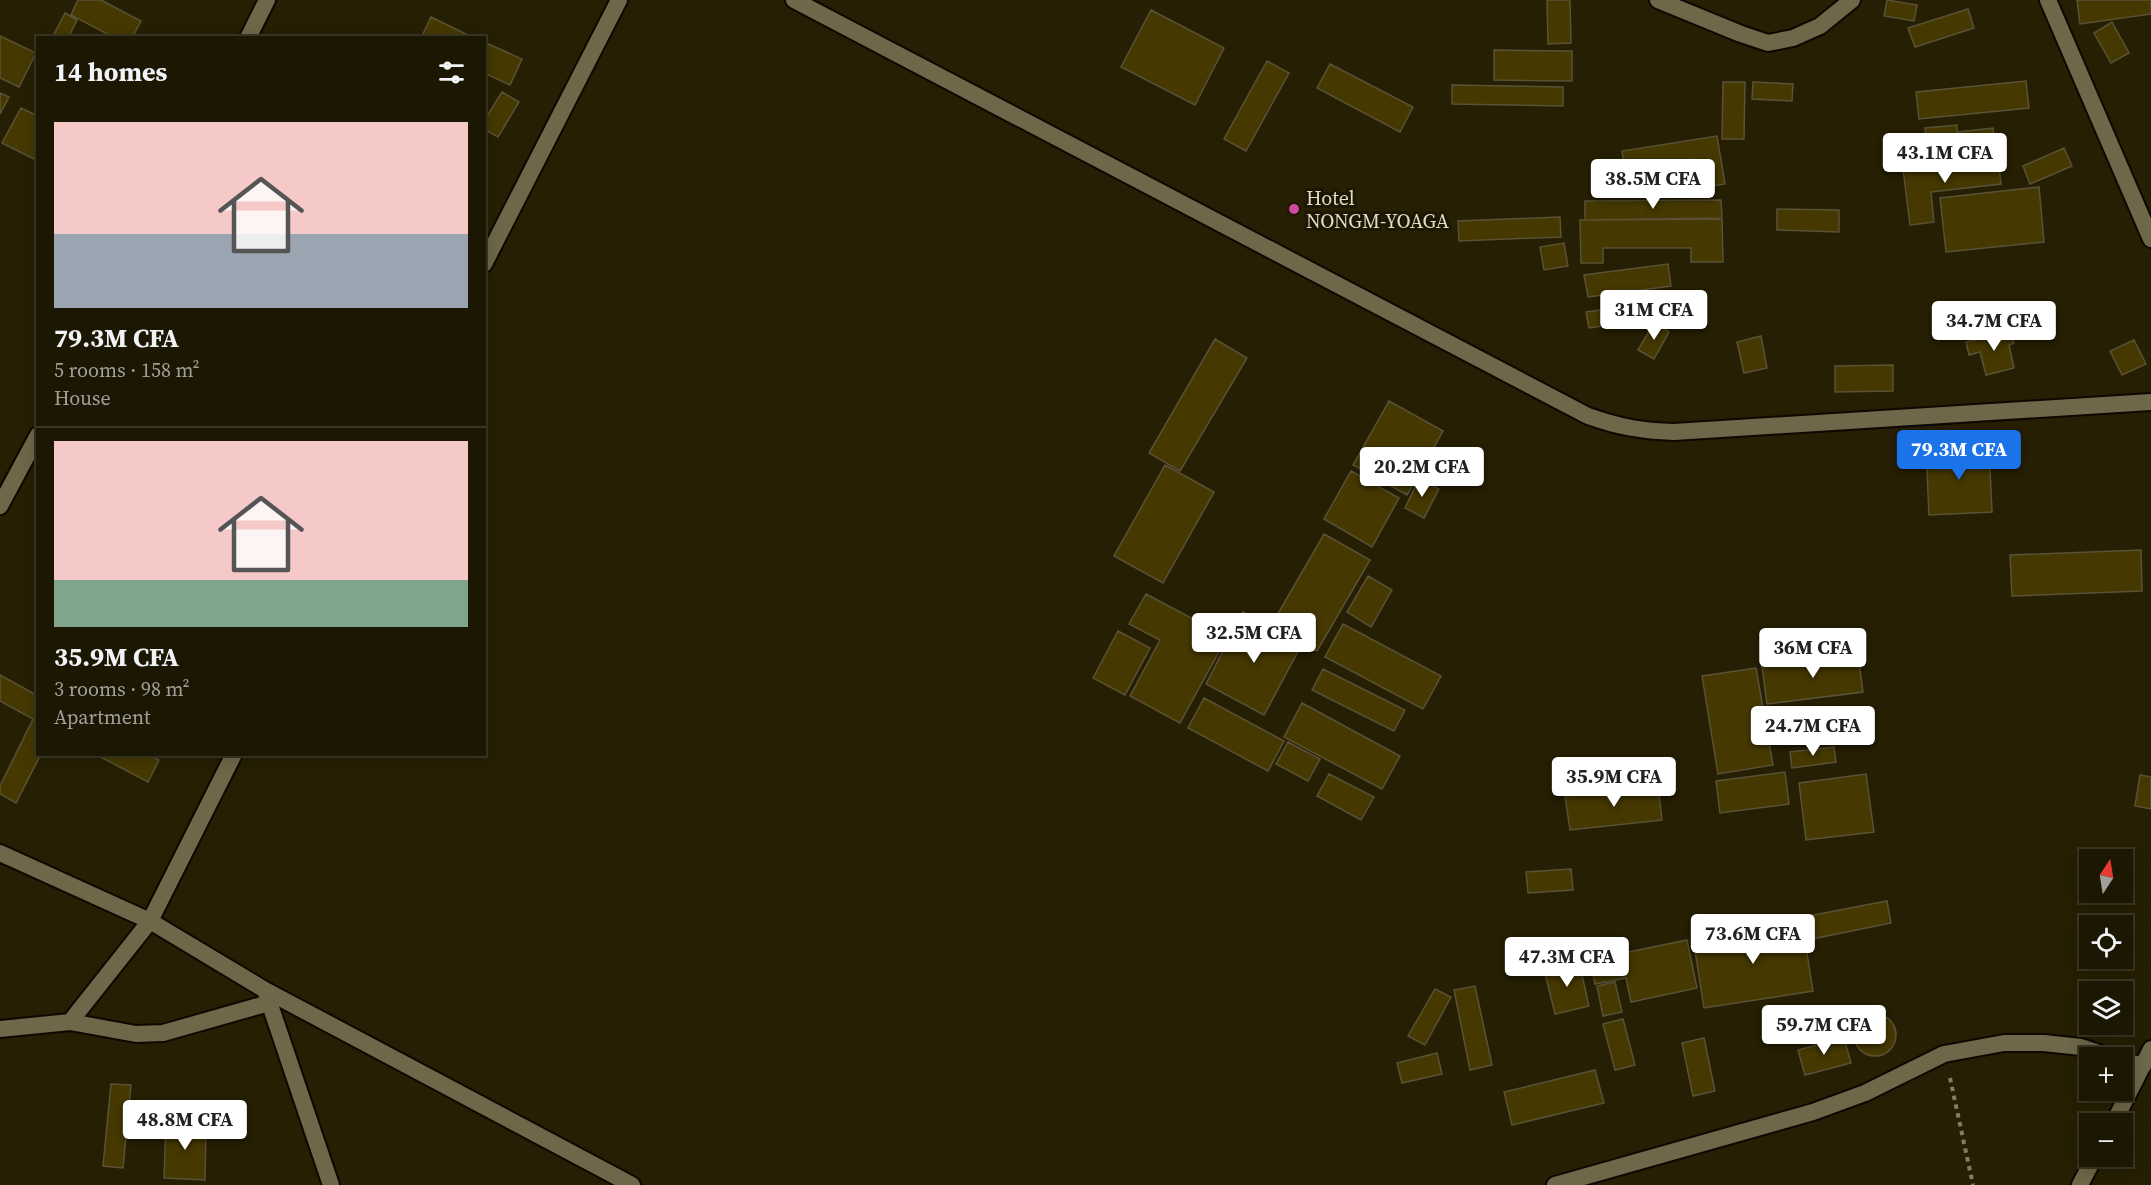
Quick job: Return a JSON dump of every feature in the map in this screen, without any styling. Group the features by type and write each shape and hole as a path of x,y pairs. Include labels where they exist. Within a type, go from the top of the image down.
{"street":[{"path":"249,36 267,0"},
{"path":"486,260 620,0"},
{"path":"794,0 1588,416 1614,425 1637,430 1674,432 2151,402"},
{"path":"1658,0 1768,43 1793,38 1820,26 1851,0"},
{"path":"2048,0 2151,239"},
{"path":"0,506 36,439"},
{"path":"70,1022 150,921 233,756"},
{"path":"0,853 150,921 267,997 632,1185"},
{"path":"0,1029 70,1022 136,1034 163,1033 267,997"},
{"path":"267,997 331,1185"},
{"path":"1555,1185 1813,1112 1865,1093 1944,1054 2004,1043 2044,1043 2080,1047"},
{"path":"2119,1113 2151,1049"},
{"path":"2133,1063 2143,1066"},
{"path":"2080,1185 2089,1167"}],"path":[{"path":"1944,1054 1973,1185"}],"building":[{"path":"78,0 101,0 141,21 133,36 111,36 71,15"},
{"path":"1547,0 1570,0 1571,43 1548,44"},
{"path":"1887,0 1917,5 1914,21 1884,16"},
{"path":"2077,0 2151,0 2151,14 2080,24"},
{"path":"1968,9 1974,28 1915,47 1908,28"},
{"path":"1151,10 1224,48 1195,105 1121,67"},
{"path":"65,13 77,20 69,36 53,36"},
{"path":"431,17 470,36 422,36"},
{"path":"2112,22 2129,53 2111,63 2094,33"},
{"path":"0,36 36,53 19,87 0,78"},
{"path":"486,43 522,59 510,85 486,74"},
{"path":"1494,50 1572,51 1572,81 1494,80"},
{"path":"1267,61 1289,73 1246,151 1224,139"},
{"path":"1330,64 1413,107 1400,132 1317,88"},
{"path":"2026,81 2029,108 1919,119 1916,92"},
{"path":"1723,82 1745,82 1744,139 1722,139"},
{"path":"1753,82 1793,84 1792,101 1752,99"},
{"path":"1452,85 1563,87 1563,106 1452,104"},
{"path":"502,92 519,102 498,137 486,130 486,118"},
{"path":"0,93 9,97 0,114"},
{"path":"21,108 36,115 36,160 2,143"},
{"path":"1957,125 1957,132 1993,128 1996,153 1928,160 1925,128"},
{"path":"1717,136 1725,184 1700,188 1695,159 1625,170 1622,151"},
{"path":"2064,148 2072,166 2030,184 2023,166"},
{"path":"1998,158 2001,184 1931,192 1934,222 1910,225 1903,169"},
{"path":"2039,187 2044,242 1946,252 1940,198"},
{"path":"1721,200 1722,218 1585,220 1585,201"},
{"path":"1777,209 1839,210 1839,232 1777,230"},
{"path":"1560,217 1561,237 1459,241 1458,221"},
{"path":"1722,219 1723,262 1691,262 1691,248 1603,248 1603,263 1581,263 1580,220"},
{"path":"1564,243 1568,266 1544,270 1540,247"},
{"path":"1668,264 1671,286 1588,297 1584,275"},
{"path":"1671,300 1674,316 1589,328 1586,312"},
{"path":"1654,323 1669,332 1654,359 1638,350"},
{"path":"2010,331 2014,343 2009,345 2014,368 1986,375 1980,352 1969,355 1966,342"},
{"path":"1761,336 1767,368 1744,373 1737,342"},
{"path":"1215,339 1247,358 1180,471 1149,453"},
{"path":"2134,340 2146,364 2122,375 2110,351"},
{"path":"1893,365 1893,391 1835,392 1835,366"},
{"path":"1389,401 1443,431 1407,495 1353,465"},
{"path":"1989,447 1992,512 1929,515 1926,449"},
{"path":"1165,465 1214,492 1163,583 1114,556"},
{"path":"1351,471 1399,498 1372,547 1324,519"},
{"path":"1419,479 1439,489 1424,518 1405,508"},
{"path":"1324,534 1370,560 1317,651 1272,624"},
{"path":"2141,550 2142,591 2012,596 2010,555"},
{"path":"1368,576 1392,590 1371,627 1347,612"},
{"path":"1146,594 1227,637 1180,723 1130,696 1160,640 1129,624"},
{"path":"1243,612 1302,644 1264,715 1206,684"},
{"path":"1343,624 1441,676 1423,709 1325,657"},
{"path":"1118,631 1150,648 1125,695 1093,678"},
{"path":"1858,654 1863,692 1767,704 1762,667"},
{"path":"1756,668 1773,765 1718,774 1702,676"},
{"path":"1323,669 1405,710 1394,731 1312,690"},
{"path":"0,675 36,695 36,756 40,756 16,803 0,794 0,786 33,719 0,701"},
{"path":"1204,698 1284,741 1268,771 1188,728"},
{"path":"1302,703 1400,756 1382,789 1284,737"},
{"path":"1288,742 1320,759 1308,781 1276,764"},
{"path":"1834,747 1836,762 1792,768 1790,752"},
{"path":"99,756 152,756 159,760 148,782"},
{"path":"1785,772 1789,804 1720,813 1716,781"},
{"path":"1329,774 1374,797 1361,820 1317,796"},
{"path":"1866,774 1874,832 1806,840 1799,783"},
{"path":"2140,775 2151,777 2151,809 2135,806"},
{"path":"1658,785 1662,820 1570,830 1565,796"},
{"path":"1571,869 1573,890 1528,893 1526,872"},
{"path":"1887,901 1891,923 1812,939 1808,916"},
{"path":"1802,922 1813,991 1704,1008 1693,938"},
{"path":"1687,940 1697,988 1631,1002 1626,978 1595,984 1590,960"},
{"path":"1579,962 1589,1006 1555,1014 1544,969"},
{"path":"1615,982 1622,1012 1603,1016 1597,986"},
{"path":"1475,986 1492,1065 1470,1070 1454,990"},
{"path":"1435,989 1451,997 1425,1045 1408,1036"},
{"path":"1875,1014 1890,1020 1896,1035 1890,1050 1875,1056 1860,1050 1854,1035 1860,1020"},
{"path":"1623,1019 1635,1065 1615,1070 1603,1024"},
{"path":"1704,1038 1715,1091 1693,1096 1682,1043"},
{"path":"1844,1038 1851,1063 1805,1075 1798,1050"},
{"path":"1437,1053 1442,1074 1402,1083 1397,1063"},
{"path":"1595,1070 1604,1103 1512,1125 1504,1092"},
{"path":"111,1084 131,1085 123,1168 103,1166"},
{"path":"166,1122 206,1124 205,1180 164,1178"}],"place":[{"name":"Hotel NONGM-YOAGA","path":"1294,209"}]}
